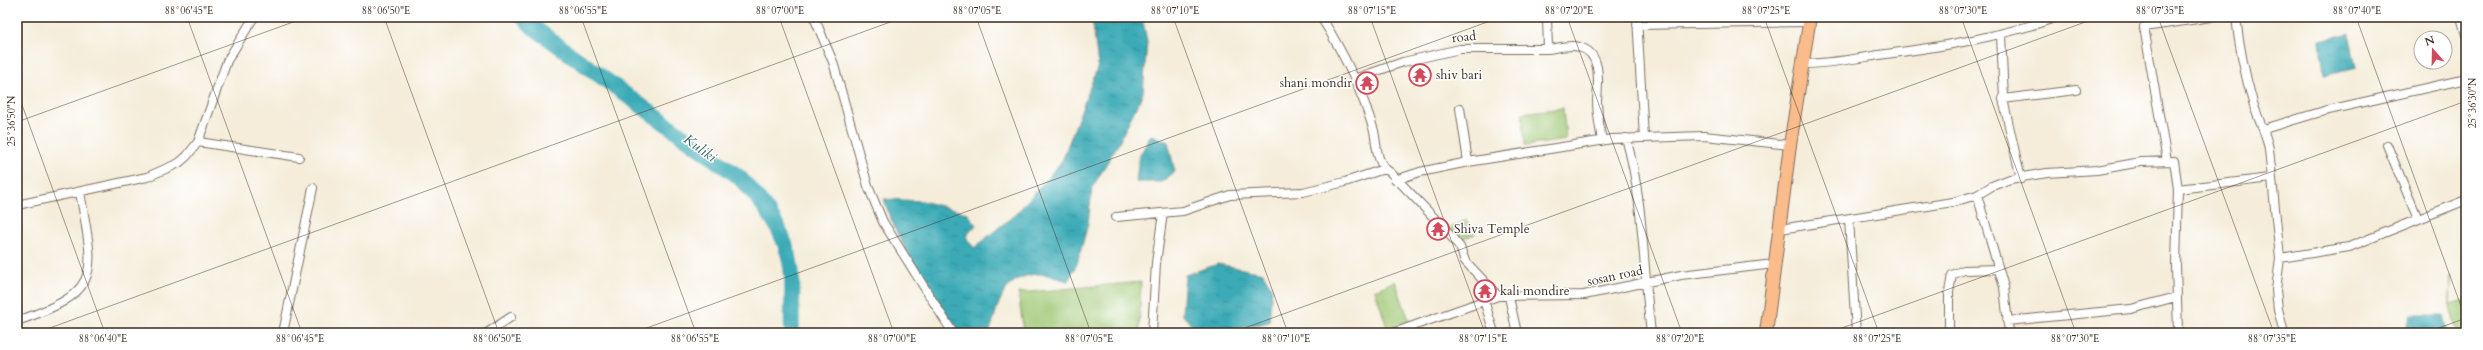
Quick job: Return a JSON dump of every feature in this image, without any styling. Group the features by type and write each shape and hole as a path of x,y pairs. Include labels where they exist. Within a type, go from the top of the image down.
{"main road":[{"path":"1766,333 1801,64 1809,19"}],"street":[{"path":"17,206 147,177 167,170 187,156 198,142 227,61 254,17"},
{"path":"814,17 834,62 868,186 883,222 891,239 952,333"},
{"path":"1321,17 1354,78 1373,131 1379,159 1387,171 1443,227 1460,247 1465,261 1498,296"},
{"path":"1547,17 1548,49"},
{"path":"1801,64 1826,64 1950,45 2001,35 2057,17"},
{"path":"2167,161 2144,27 2211,17"},
{"path":"2236,17 2239,43 2252,101 2264,129 2269,150 2280,258 2276,290 2278,309 2284,333"},
{"path":"2461,17 2466,35"},
{"path":"1644,138 1637,21 1809,19"},
{"path":"2001,35 2004,99 2020,179"},
{"name":"road","path":"1354,78 1403,62 1460,49 1548,49 1578,46 1587,50 1593,57 1599,78 1598,115 1602,141"},
{"path":"2264,129 2331,109 2466,78"},
{"path":"2004,99 2076,90"},
{"path":"1460,108 1468,162"},
{"path":"1396,180 1420,172 1468,162 1626,138 1704,136 1790,145"},
{"path":"1626,138 1634,176 1647,281 1650,333"},
{"path":"198,142 299,157"},
{"path":"2387,145 2418,219"},
{"path":"1780,229 1932,206 1978,196 2001,181 2020,179 2047,173 2097,170 2141,162 2174,161 2178,188 2176,297 2178,333"},
{"path":"1116,217 1183,211 1230,195 1288,193 1323,188 1387,171"},
{"path":"2178,188 2271,178"},
{"path":"283,333 313,188"},
{"path":"17,321 47,311 71,297 81,289 88,276 90,252 80,192"},
{"path":"1978,196 2007,298 2008,333"},
{"path":"2280,258 2349,247 2466,200"},
{"path":"1152,333 1156,264 1163,212"},
{"path":"1849,219 1856,333"},
{"name":"sosan road","path":"1393,333 1417,329 1484,300 1498,296 1584,295 1647,281 1774,264"},
{"path":"1949,333 1949,292 1952,275 1964,270 1998,269"},
{"path":"1509,297 1517,333"},
{"path":"2007,321 2114,311 2176,297"},
{"path":"1484,300 1494,333"},
{"path":"487,333 511,317"}],"green space":[{"path":"1563,108 1566,140 1525,146 1522,113"},
{"path":"1466,220 1475,234 1459,240 1448,229"},
{"path":"1395,281 1410,323 1388,331 1375,290"},
{"path":"1141,282 1139,333 1024,333 1018,293"},
{"path":"2466,301 2466,333 2458,333 2450,305"}],"water":[{"path":"1092,17 1142,17 1147,41 1143,93 1117,146 1092,188 1088,224 1077,264 1068,281 1041,274 1025,276 1016,280 1004,293 996,311 990,331 960,333 916,269 898,235 884,199 922,201 967,213 976,225 966,236 974,248 1018,212 1062,161 1098,66"},
{"path":"2349,33 2356,68 2323,76 2320,41"},
{"path":"1151,135 1168,142 1175,172 1161,182 1136,182 1139,157"},
{"path":"1218,264 1263,273 1272,289 1269,322 1219,333 1195,330 1182,314 1185,275"},
{"path":"2411,315 2443,315 2447,333 2404,333"}],"waterway":[{"name":"Kuliki","path":"523,17 533,27 739,177 749,188 775,223 787,249 792,278 792,333"}],"place":[{"name":"shiv bari","path":"1420,75"},
{"name":"shani mondir","path":"1367,83"},
{"name":"Shiva Temple","path":"1438,229"},
{"name":"kali mondire","path":"1485,291"}]}
